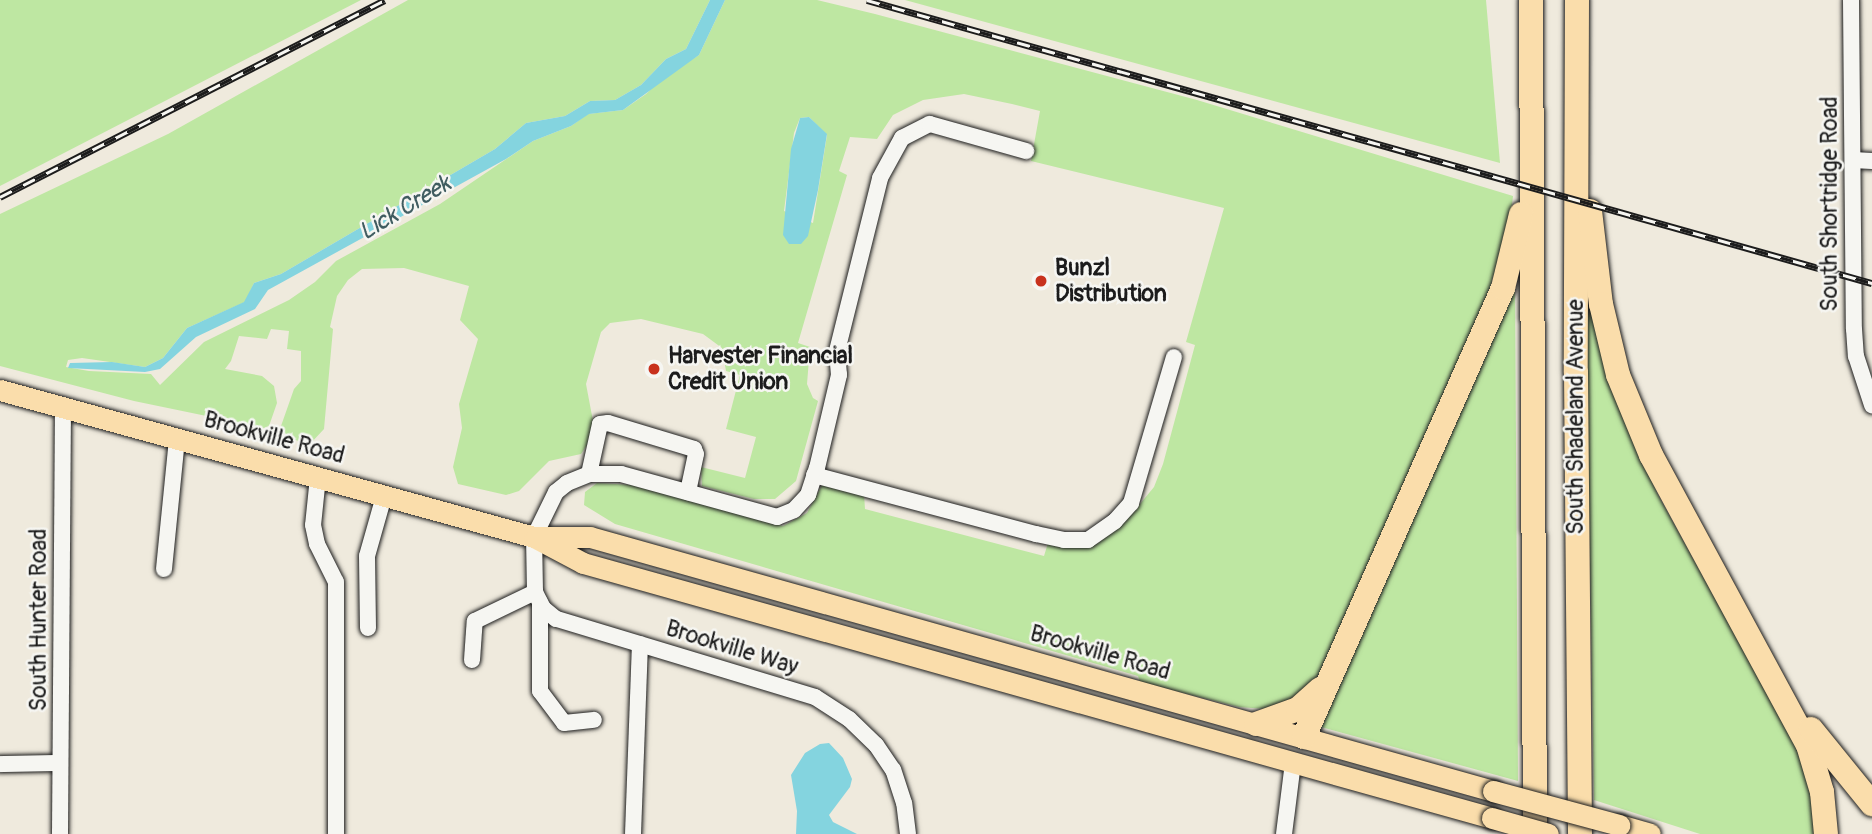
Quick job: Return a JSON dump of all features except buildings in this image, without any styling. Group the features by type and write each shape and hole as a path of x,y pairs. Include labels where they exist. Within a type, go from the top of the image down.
{"highway":[{"name":"South Shadeland Avenue","path":"1531,0 1535,834"},
{"name":"South Shadeland Avenue","path":"1577,0 1580,834"},
{"path":"1577,89 1597,277 1618,375 1651,455 1774,680 1814,762 1823,800 1826,834"},
{"path":"1304,737 1503,288 1520,224 1532,106"},
{"path":"1256,724 1298,709 1328,680"},
{"path":"1774,680 1833,759 1872,804"}],"main road":[{"name":"Brookville Road","path":"0,390 534,537 583,563 1548,834"},
{"name":"Brookville Road","path":"534,537 590,537 1650,834"},
{"path":"1293,763 1304,737"}],"street":[{"name":"South Shortridge Road","path":"1851,0 1855,342 1863,383 1872,405"},
{"path":"594,720 564,723 540,691 534,537 556,492 567,483 589,474 621,474 777,517 794,510 808,495 814,475 839,375 837,351 880,178 902,138 930,124 1026,150"},
{"path":"1853,160 1872,161"},
{"path":"814,475 1036,534 1065,540 1088,540 1115,522 1131,503 1174,357"},
{"name":"South Hunter Road","path":"60,834 63,406"},
{"path":"589,474 600,424 608,423 688,444 696,454 688,492"},
{"path":"164,569 177,439"},
{"path":"318,477 313,526 317,544 336,582 336,834"},
{"path":"368,628 366,556 384,496"},
{"path":"472,660 475,621 537,598"},
{"name":"Brookville Way","path":"537,598 562,621 815,696 849,719 876,745 894,770 904,803 908,834"},
{"path":"633,834 640,644"},
{"path":"0,764 60,763"},
{"path":"1284,834 1293,763"}],"green space":[{"path":"0,0 361,0 0,186"},
{"path":"408,0 710,0 686,49 666,59 641,85 615,100 590,101 565,116 526,123 495,149 281,274 254,283 245,302 187,328 163,358 145,367 82,358 68,360 66,367 151,374 160,385 204,342 289,300 315,282 336,261 440,204 533,141 571,126 588,114 623,110 659,81 699,55 725,0 817,0 875,14 1197,100 1513,196 1510,222 1481,317 1318,676 1289,702 1265,709 1239,707 1140,682 1138,676 615,524 584,505 585,492 597,483 633,485 783,526 807,513 822,485 864,494 865,509 1044,556 1048,543 1097,544 1131,515 1154,487 1163,464 1195,345 1186,342 1224,208 1031,161 1040,111 964,94 923,100 893,115 877,139 850,137 839,171 847,175 798,343 810,347 807,384 813,398 818,401 796,481 775,499 754,499 702,486 701,467 745,478 756,437 726,429 740,375 726,371 722,348 703,334 641,319 610,323 601,332 586,384 593,421 591,439 581,454 549,461 519,491 506,495 458,484 453,467 462,428 459,404 478,339 460,320 469,286 404,268 362,269 348,280 337,296 330,327 333,329 324,429 310,444 288,438 281,426 294,389 301,381 301,351 287,349 289,331 271,329 267,339 239,336 231,361 225,369 262,376 274,386 277,403 269,426 264,428 134,401 0,366 0,214 168,134","holes":["809,117 827,135 813,223 784,211 794,133 800,118"]},
{"path":"905,0 1486,0 1500,163"},
{"path":"1585,270 1620,407 1657,493 1797,748 1812,798 1814,834 1700,834 1594,800"},
{"path":"1515,280 1518,781 1321,727"}],"water":[{"name":"Lick Creek","path":"710,0 725,0 699,55 623,110 589,114 571,126 533,141 506,159 268,290 255,309 196,337 160,369 145,372 68,368 70,363 112,362 145,367 163,358 187,328 244,302 254,283 281,274 495,149 526,123 565,116 590,101 615,100 641,85 666,59 686,49"},
{"path":"809,117 827,134 808,236 801,244 789,244 783,235 791,149 800,118"},
{"path":"829,743 843,758 852,779 850,787 829,815 833,822 857,834 796,834 797,811 791,775 805,753 820,744"}],"railway":[{"path":"0,197 385,0"},
{"path":"867,0 1872,283"}],"place":[{"name":"Bunzl Distribution","path":"1041,281"},
{"name":"Harvester Financial Credit Union","path":"654,369"}]}
